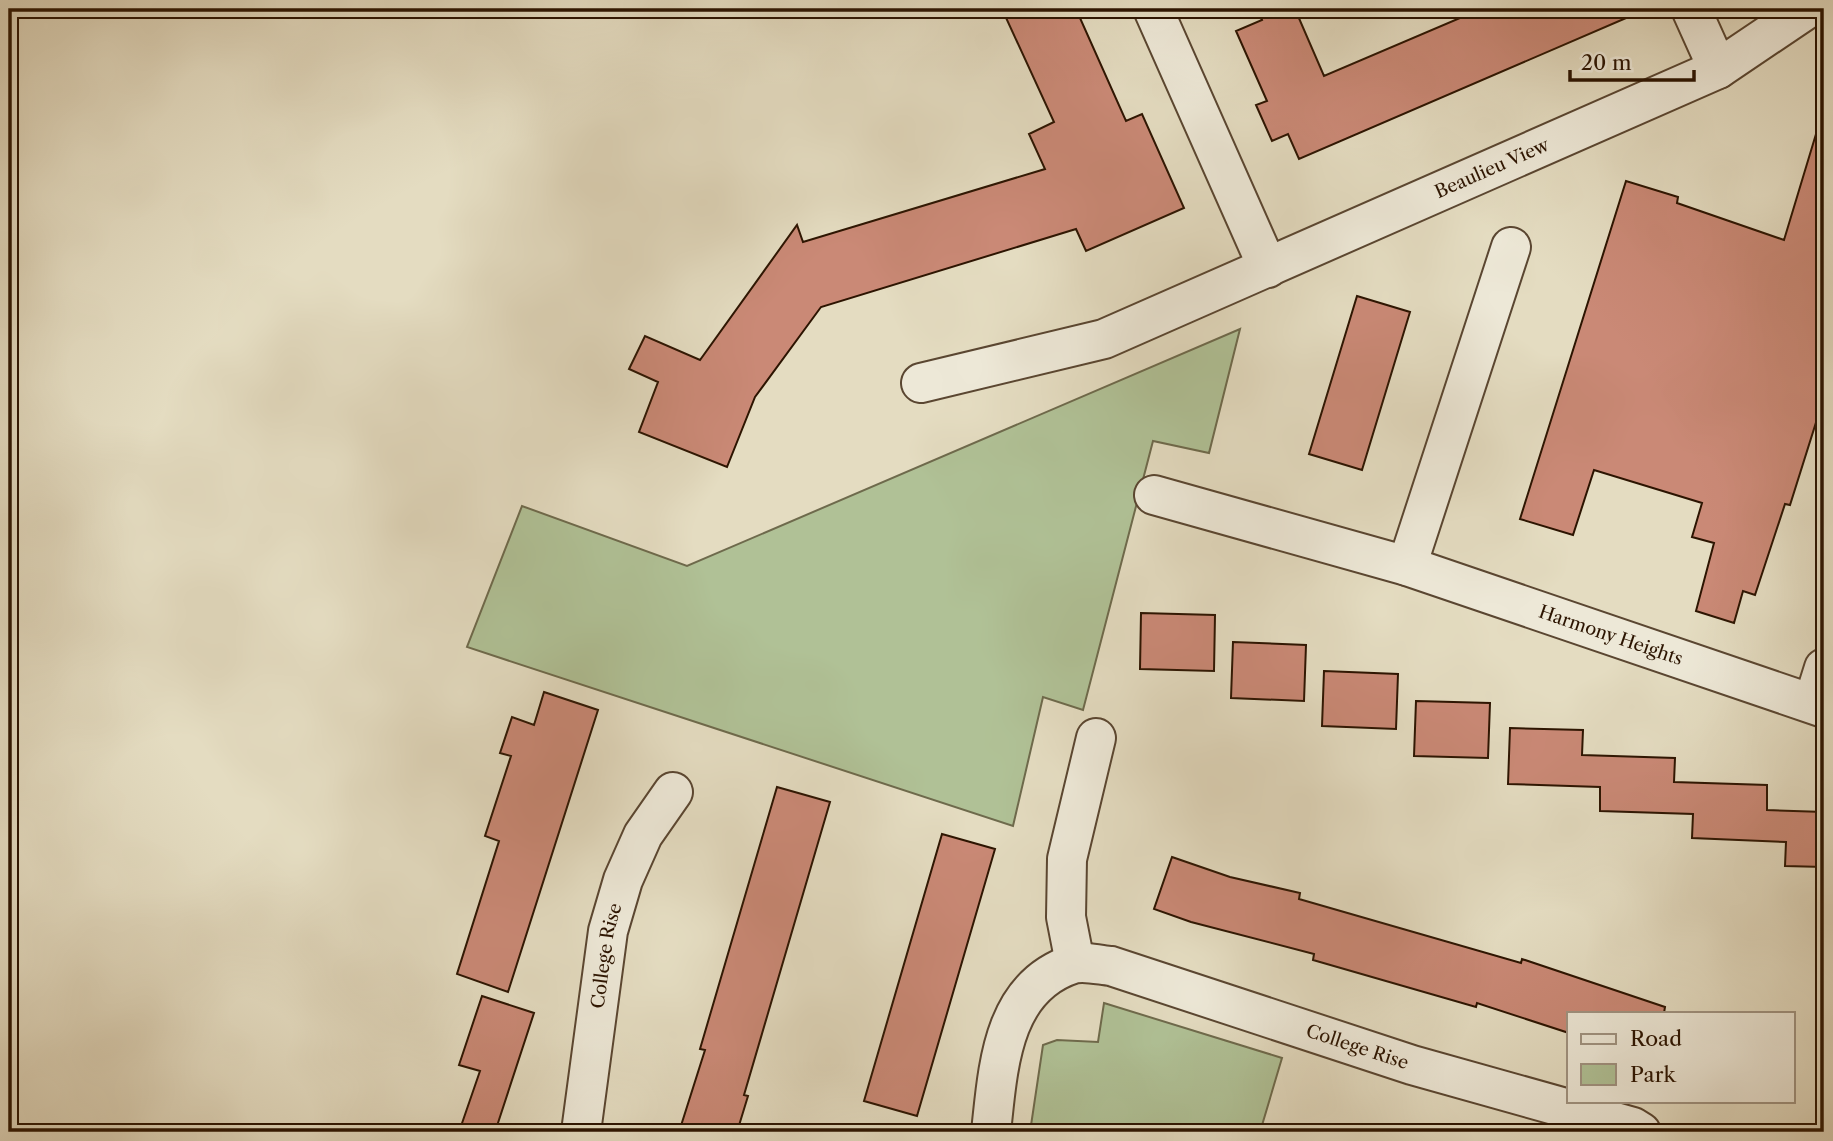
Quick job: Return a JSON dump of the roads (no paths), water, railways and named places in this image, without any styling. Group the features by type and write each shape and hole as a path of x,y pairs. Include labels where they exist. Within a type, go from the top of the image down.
{"street":[{"path":"1153,9 1268,268"},
{"path":"1691,9 1717,69"},
{"name":"Beaulieu View","path":"921,383 1104,339 1717,69 1807,9"},
{"path":"1407,566 1511,247"},
{"name":"Harmony Heights","path":"1154,495 1407,566 1819,706 1824,668"},
{"path":"991,1132 1002,1046 1021,1000 1041,980 1075,963 1066,917 1067,859 1096,738"},
{"name":"College Rise","path":"581,1132 608,931 623,880 643,835 673,792"},
{"name":"College Rise","path":"1075,963 1111,966 1412,1065 1633,1127 1641,1132"}]}
